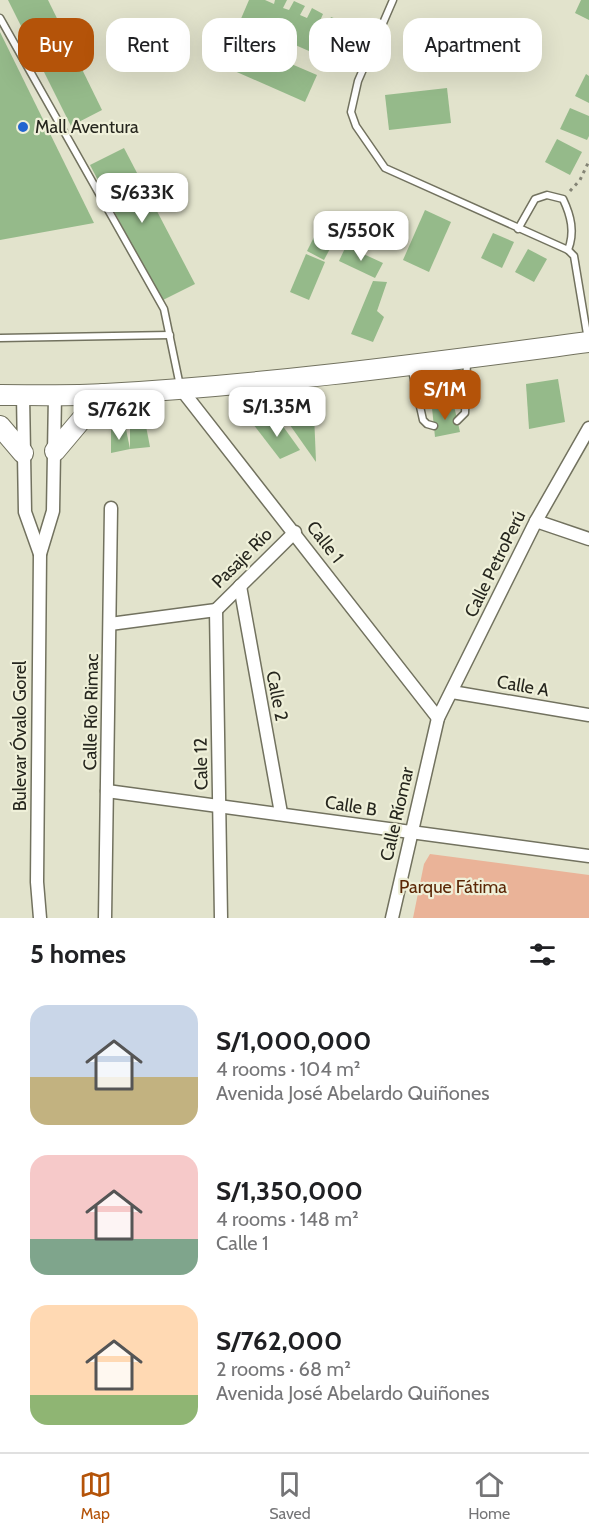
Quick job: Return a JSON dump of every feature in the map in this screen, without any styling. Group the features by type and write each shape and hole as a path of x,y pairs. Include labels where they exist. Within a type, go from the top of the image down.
{"main road":[{"path":"0,395 103,394 181,389 411,366 589,342"},
{"path":"55,451 103,394"},
{"path":"0,426 23,453"}],"street":[{"name":"Calle 1","path":"181,389 438,718"},
{"name":"Bulevar Óvalo Gorel","path":"23,395 25,512 40,554"},
{"name":"Bulevar Óvalo Gorel","path":"40,918 37,882 40,554 53,511 55,395"},
{"name":"Calle PetroPerú","path":"438,718 536,521 589,428"},
{"name":"Calle Río Rimac","path":"105,918 111,508"},
{"path":"536,521 589,539"},
{"name":"Pasaje Río","path":"216,610 294,532"},
{"name":"Calle 2","path":"240,586 281,813"},
{"path":"110,624 216,610"},
{"name":"Cale 12","path":"216,610 221,918"},
{"name":"Calle A","path":"452,692 589,715"},
{"name":"Calle Ríomar","path":"392,918 438,718"},
{"name":"Calle B","path":"107,791 589,856"}],"lane":[{"path":"393,0 358,81 351,112 356,126 385,168 568,250 574,256 589,342"},
{"path":"0,18 164,309 181,389"},
{"path":"518,229 535,199 547,195 562,199 571,216 571,242 568,250"},
{"path":"0,338 170,335"},
{"path":"458,421 465,413 468,358"},
{"path":"411,366 423,420 434,426"}],"path":[{"path":"562,199 580,180 589,161"}],"green space":[{"name":"Parque Fátima","path":"430,854 589,875 589,918 413,918 424,864"}],"building":[{"path":"8,0 48,0 57,18 18,18 18,20"},
{"path":"249,0 265,0 274,4 275,0 287,0 283,8 289,10 294,1 305,6 300,15 307,18 312,8 323,14 321,18 309,18 309,51 297,46 297,18 241,18"},
{"path":"581,0 589,0 589,20 575,13"},
{"name":"Mall Aventura","path":"0,32 94,223 0,240"},
{"path":"297,66 317,75 305,102 237,72 297,72"},
{"path":"44,72 83,72 102,110 71,126"},
{"path":"586,74 589,76 589,103 575,96"},
{"path":"447,88 451,123 389,130 385,95"},
{"path":"570,108 589,116 587,140 560,129"},
{"path":"557,139 582,152 570,175 545,162"},
{"path":"124,148 195,284 161,301 90,165"},
{"path":"425,210 451,222 429,272 403,260"},
{"path":"493,233 514,242 502,268 481,258"},
{"path":"315,235 333,243 324,260 307,251"},
{"path":"346,246 383,263 375,278 339,261"},
{"path":"528,249 547,259 534,282 515,272"},
{"path":"306,254 325,262 309,300 290,292"},
{"path":"373,281 387,282 377,311 384,317 373,342 351,334"},
{"path":"558,379 565,422 529,429 526,384"},
{"path":"454,406 460,432 435,437 432,408"},
{"path":"314,414 316,462 285,418"},
{"path":"277,418 300,450 280,459 253,424"},
{"path":"146,426 150,447 130,449 130,429"},
{"path":"126,429 130,449 111,453 111,430"}],"place":[{"name":"Mall Aventura","path":"23,127"}]}
